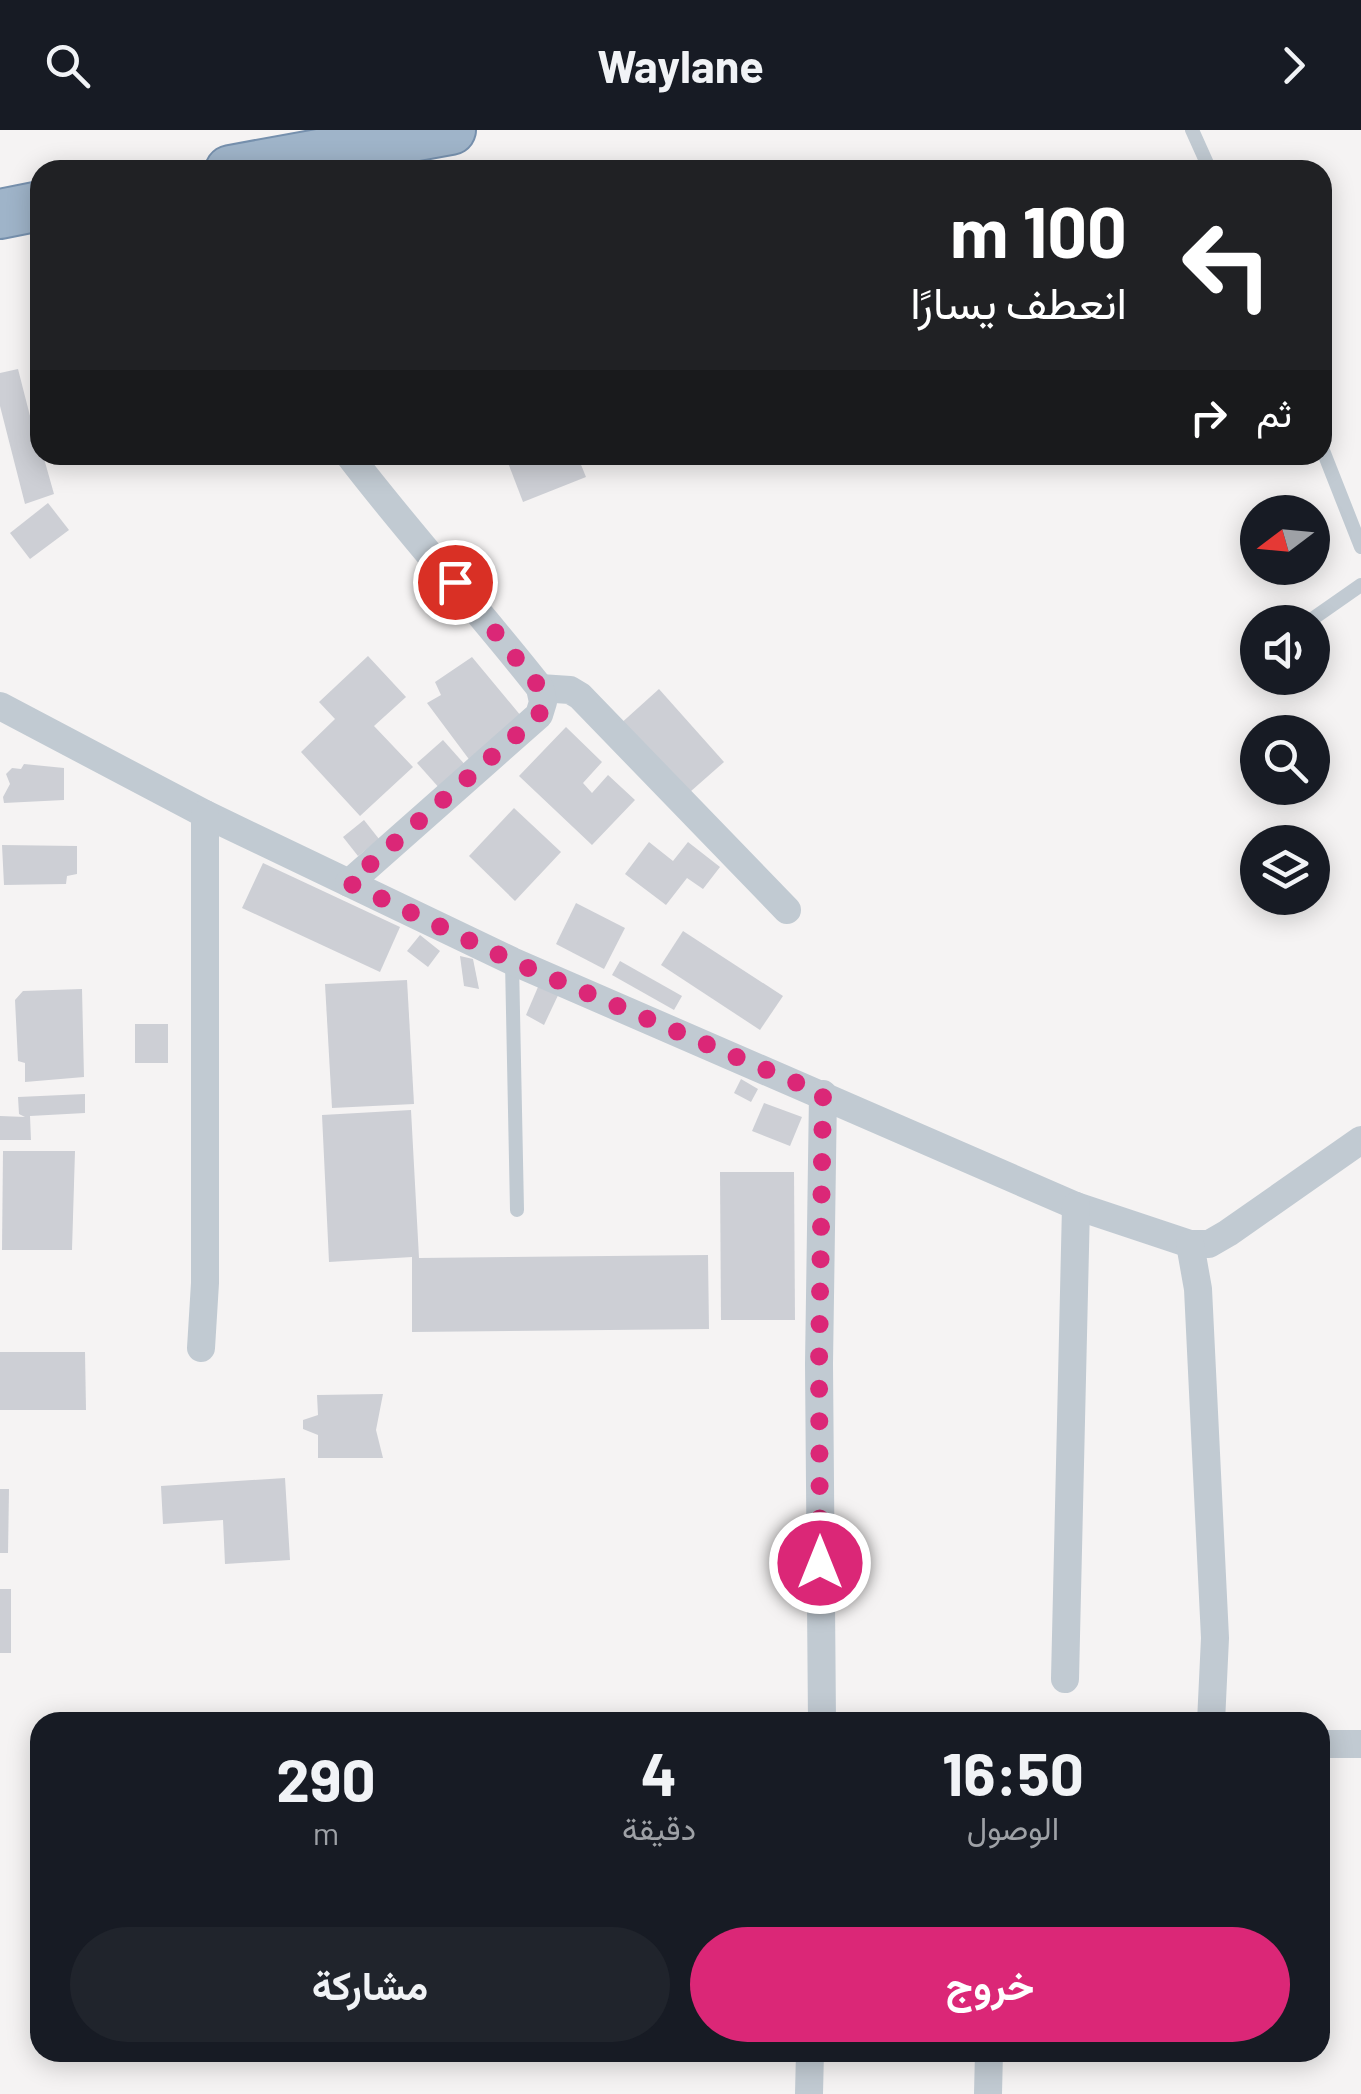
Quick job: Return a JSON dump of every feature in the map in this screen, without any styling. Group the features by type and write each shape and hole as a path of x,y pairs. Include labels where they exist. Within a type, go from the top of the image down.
{"highway":[{"path":"286,160 452,130"},
{"path":"0,214 30,208"}],"street":[{"path":"349,883 539,715 543,702 540,688 480,611 357,465"},
{"path":"540,688 570,690 580,696 786,910"},
{"path":"0,706 204,814 512,961 1076,1206 1190,1244 1209,1244 1228,1234 1361,1140"},
{"path":"201,1348 205,1283 204,814"},
{"path":"822,1712 819,1364 823,1094"},
{"path":"1065,1679 1076,1206"},
{"path":"1190,1244 1198,1289 1216,1638 1212,1712"},
{"path":"1330,1744 1361,1744"},
{"path":"809,2094 810,2062"},
{"path":"988,2094 990,2062"}],"lane":[{"path":"1192,130 1206,160"},
{"path":"1329,465 1361,547"},
{"path":"1330,607 1361,585"},
{"path":"512,961 517,1210"}],"building":[{"path":"18,369 30,416 30,465 46,465 54,494 25,504 0,406 0,373"},
{"path":"509,465 581,465 586,477 523,502"},
{"path":"48,503 69,530 30,559 10,533"},
{"path":"368,656 406,697 374,726 413,767 360,816 301,752 335,719 319,702"},
{"path":"472,657 526,722 474,766 427,703 441,695 435,682"},
{"path":"659,689 724,762 682,799 618,726"},
{"path":"566,727 602,762 583,783 592,793 608,775 635,800 592,845 519,776"},
{"path":"443,740 467,767 441,790 417,763"},
{"path":"24,764 64,768 64,800 4,803 10,784 6,774"},
{"path":"514,808 561,852 515,901 469,856"},
{"path":"364,820 379,839 358,856 343,837"},
{"path":"649,842 673,861 688,842 720,867 703,889 687,878 666,905 625,874"},
{"path":"2,845 77,846 77,874 67,876 66,884 4,885"},
{"path":"263,863 400,927 380,972 242,908"},
{"path":"576,903 625,928 604,969 556,944"},
{"path":"683,931 783,996 760,1030 661,965"},
{"path":"420,935 440,951 428,967 407,951"},
{"path":"460,956 473,959 479,989 464,986"},
{"path":"620,961 682,996 674,1010 612,975"},
{"path":"407,980 414,1104 332,1108 325,984"},
{"path":"541,980 561,989 544,1025 526,1015"},
{"path":"82,989 84,1077 25,1082 25,1063 18,1061 15,1000 23,991"},
{"path":"135,1024 168,1024 168,1063 135,1063"},
{"path":"741,1079 758,1089 751,1102 734,1093"},
{"path":"85,1094 85,1113 30,1116 31,1140 0,1140 0,1116 25,1117 19,1114 18,1097"},
{"path":"764,1103 802,1117 790,1146 752,1131"},
{"path":"411,1110 419,1258 708,1255 709,1329 412,1332 412,1257 329,1262 322,1115"},
{"path":"3,1151 75,1151 72,1250 2,1250"},
{"path":"720,1172 794,1172 795,1320 721,1320"},
{"path":"0,1352 85,1352 86,1410 0,1410"},
{"path":"383,1394 376,1430 383,1458 318,1458 318,1435 303,1429 303,1420 318,1415 317,1395"},
{"path":"285,1478 290,1560 225,1564 223,1520 163,1524 161,1486"},
{"path":"0,1489 9,1489 8,1553 0,1553"},
{"path":"0,1589 11,1589 11,1653 0,1653"}],"route":[{"path":"455,582 540,688 543,702 539,715 349,883 512,961 823,1094 820,1563"}]}
